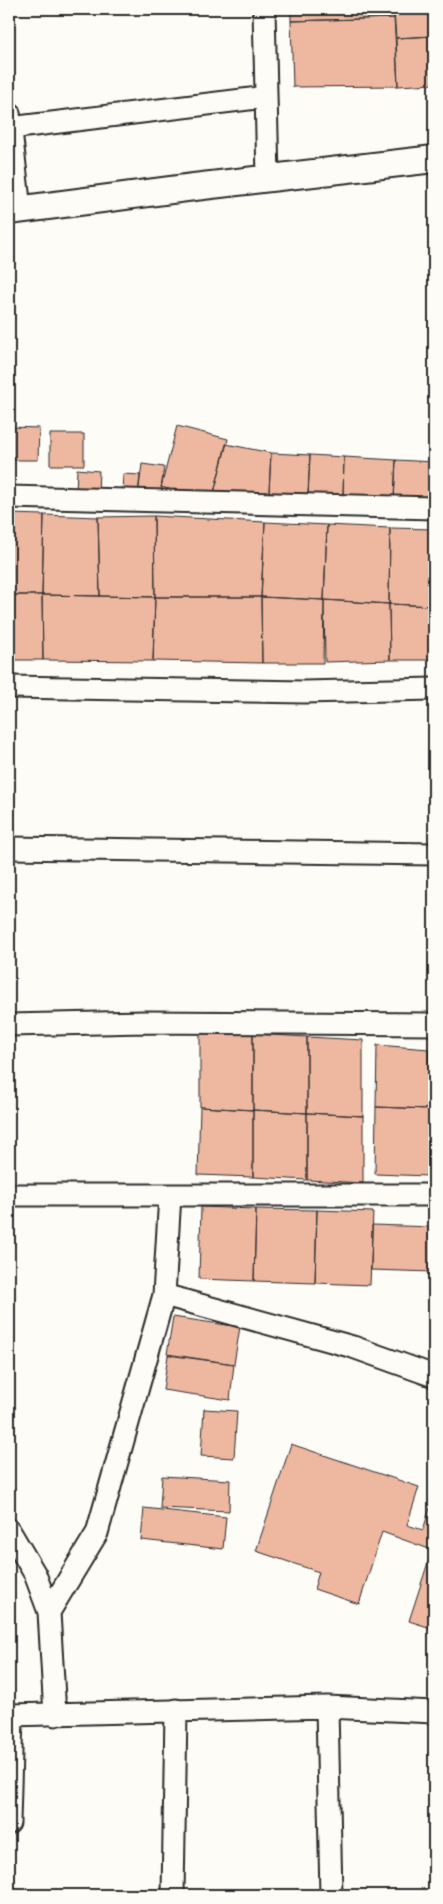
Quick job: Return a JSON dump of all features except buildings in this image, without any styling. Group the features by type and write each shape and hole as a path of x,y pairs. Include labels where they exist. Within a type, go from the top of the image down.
{"street":[{"path":"264,9 268,178"},
{"path":"266,97 10,121 14,211 434,158"},
{"path":"9,497 434,508"},
{"path":"9,686 304,692 434,689"},
{"path":"9,848 434,854"},
{"path":"9,1025 144,1022 434,1024"},
{"path":"9,1195 434,1195"},
{"path":"49,1612 97,1533 164,1295 170,1195"},
{"path":"164,1295 353,1347 434,1376"},
{"path":"9,1530 35,1574 49,1612 54,1715"},
{"path":"328,1707 331,1895"},
{"path":"9,1823 10,1715 328,1707 434,1712"},
{"path":"173,1895 176,1710"}]}
